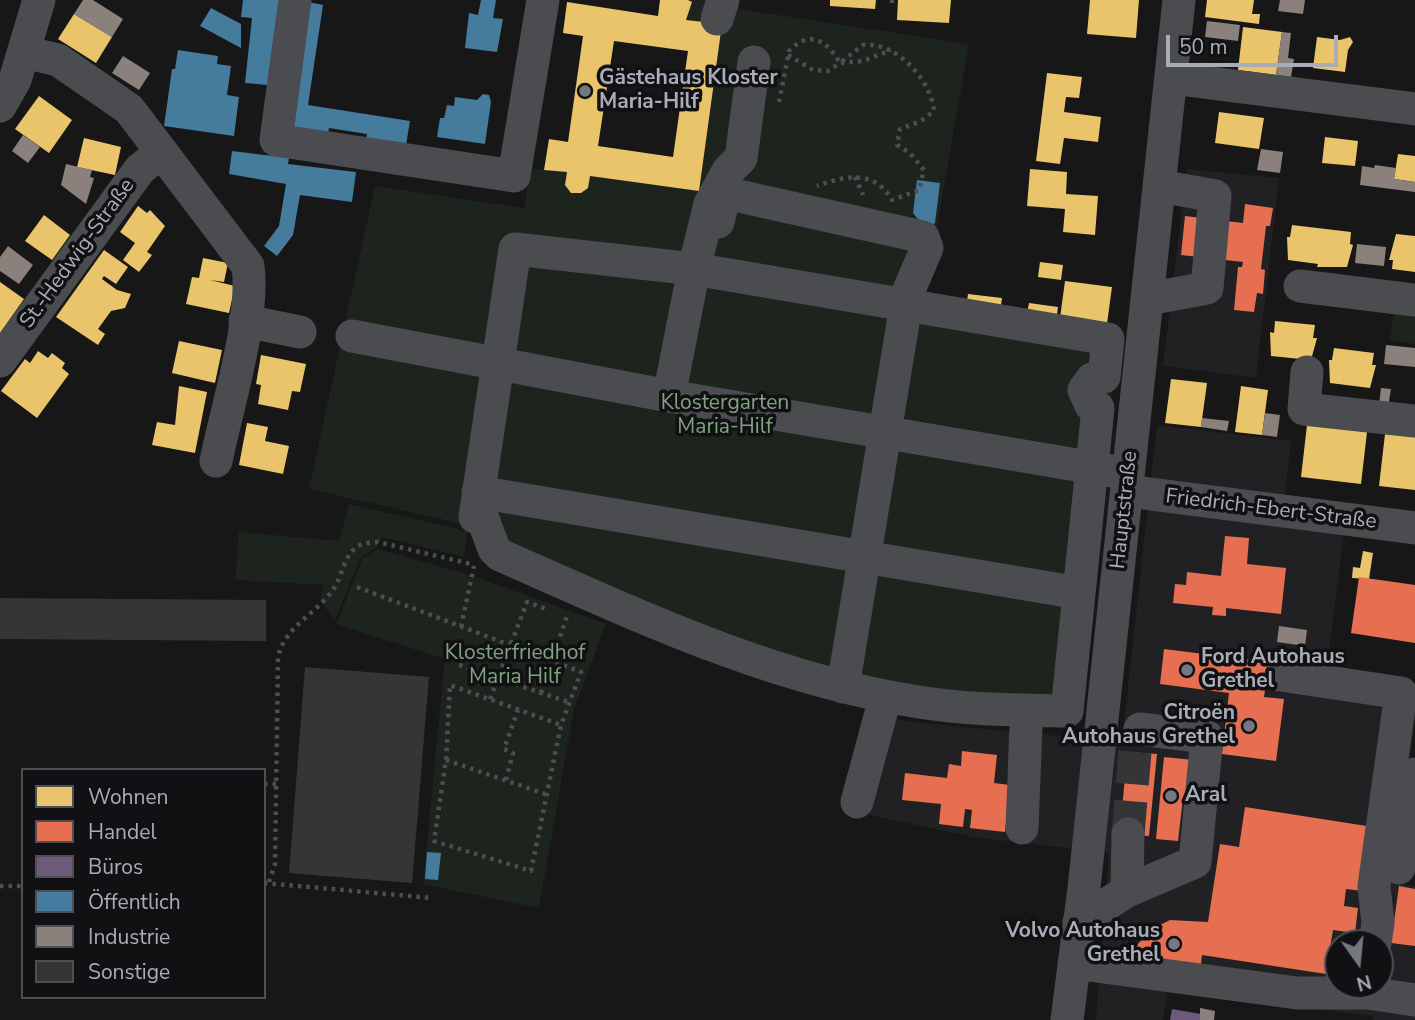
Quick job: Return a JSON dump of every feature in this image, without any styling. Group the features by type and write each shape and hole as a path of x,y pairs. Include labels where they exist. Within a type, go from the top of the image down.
{"street":[{"path":"0,106 15,79 39,0"},
{"path":"295,0 275,140 514,176 543,0"},
{"name":"Hauptstraße","path":"1067,1020 1099,734 1131,728 1128,482 1179,0"},
{"path":"24,52 58,60 129,109 248,266 251,285 246,321 216,461"},
{"path":"700,269 710,204 728,171 741,158 754,62"},
{"path":"1171,78 1415,109"},
{"name":"St.-Hedwig-Straße","path":"0,361 140,169 162,152"},
{"path":"1148,299 1207,288 1215,195 1160,186"},
{"path":"669,396 700,269 725,193 923,237 927,248 905,304 846,695"},
{"path":"476,513 515,249 700,269 1108,339 1104,377 1091,379 1084,390 1091,405 1098,408 1067,711 974,709 846,695"},
{"path":"1300,286 1415,300"},
{"path":"246,321 300,332"},
{"name":"Friedrich-Ebert-Straße","path":"352,336 669,396 1090,470 1128,482 1415,528"},
{"path":"1307,372 1304,408 1415,421"},
{"path":"476,513 865,558 1079,593"},
{"path":"476,513 483,519 494,550 500,555 714,644 882,709 918,716 1099,734"},
{"path":"1280,675 1401,693 1374,886 1377,929"},
{"path":"857,802 882,709"},
{"path":"1022,828 1026,726"},
{"path":"1079,922 1127,891 1195,862 1207,737 1131,728"},
{"path":"1399,868 1415,774"},
{"path":"1127,891 1135,835"},
{"path":"1074,963 1297,993 1324,991"},
{"path":"1394,995 1415,1000"}],"path":[{"path":"777,111 788,55 794,45 815,38 830,46 840,63"},
{"path":"788,55 813,70 828,71 863,45 874,43 891,50 918,76 933,103 934,111 929,116 900,129 897,145 910,153 924,170 919,190 892,200 874,180 862,177 833,180 812,188"},
{"path":"840,63 863,61 891,50"},
{"path":"461,627 474,565"},
{"path":"336,585 314,611 291,631 279,650 275,864 267,883 432,898"},
{"path":"357,587 581,672 561,725 531,871 435,841 446,760 450,685 561,725"},
{"path":"490,699 527,602 569,617 541,693"},
{"path":"459,665 571,703"},
{"path":"506,780 513,753 504,749 518,710"},
{"path":"446,760 545,794"},
{"path":"266,784 276,784"},
{"path":"0,886 21,886"}],"shaded area":[{"path":"1187,169 1279,178 1256,378 1163,366"},
{"path":"1157,425 1291,441 1281,525 1344,534 1326,672 1415,685 1415,720 1394,883 1415,886 1415,1020 1373,1020 1373,1016 1168,990 1163,1020 1096,1020 1109,853 972,837 847,810 866,712 911,722 1122,742"}],"green space":[{"name":"Klostergarten Maria-Hilf","path":"688,0 738,0 738,9 969,44 923,305 1118,335 1075,721 776,677 481,528 309,489 375,186 524,208 531,168 567,172 572,193 581,193 588,188 590,176 699,191 722,25 686,20 692,3"},
{"path":"1395,302 1415,305 1415,344 1390,340"},
{"path":"349,504 467,531 464,557 382,537 377,547 361,557 335,620 320,601 324,585 235,580 239,532 339,541"},
{"name":"Klosterfriedhof Maria Hilf","path":"378,549 470,575 606,624 574,709 539,908 423,884 445,659 336,624 363,558"}],"building: Wohnen":[{"path":"660,0 688,0 692,2 686,20 722,24 699,191 590,176 588,188 581,193 571,193 565,185 567,172 544,170 549,139 568,142 583,36 563,33 567,2 658,16","holes":["614,41 688,51 673,157 598,146"]},
{"path":"830,0 876,0 875,9 830,6"},
{"path":"898,0 951,0 949,23 897,20"},
{"path":"1090,0 1139,0 1136,38 1087,34"},
{"path":"1207,0 1254,0 1252,14 1260,14 1259,24 1205,17"},
{"path":"74,14 112,37 96,63 58,39"},
{"path":"1243,27 1282,32 1276,75 1238,70"},
{"path":"1317,37 1340,40 1350,37 1353,42 1348,50 1345,72 1313,68"},
{"path":"1047,73 1082,77 1079,98 1066,97 1064,112 1101,117 1098,142 1064,138 1060,164 1036,161"},
{"path":"39,96 72,120 49,153 15,129"},
{"path":"1219,112 1264,118 1259,149 1215,143"},
{"path":"1325,137 1358,141 1355,166 1322,163"},
{"path":"84,138 121,147 115,175 77,167"},
{"path":"1398,154 1415,156 1415,182 1394,179"},
{"path":"1030,169 1067,172 1066,194 1098,196 1095,235 1063,232 1065,209 1027,206"},
{"path":"138,206 147,213 150,210 165,226 147,252 152,255 139,272 123,260 135,243 120,232"},
{"path":"44,215 70,235 52,260 25,241"},
{"path":"1292,225 1351,232 1350,244 1353,245 1347,267 1317,267 1318,264 1288,260 1287,237 1290,237"},
{"path":"1396,234 1415,236 1415,272 1392,269 1393,260 1389,260"},
{"path":"104,250 128,267 116,284 104,276 102,279 117,290 131,294 125,308 111,311 98,329 105,334 98,345 56,317"},
{"path":"203,258 228,263 224,282 210,280 235,286 229,313 186,304 192,277 199,278"},
{"path":"1040,262 1063,265 1061,280 1038,277"},
{"path":"1065,281 1112,287 1106,331 1059,325"},
{"path":"0,282 24,299 0,333"},
{"path":"968,294 1002,298 1000,312 966,308"},
{"path":"1029,303 1058,307 1056,322 1026,318"},
{"path":"1275,321 1315,325 1313,338 1317,338 1311,360 1271,356 1270,332 1274,333"},
{"path":"179,341 222,350 215,383 172,373"},
{"path":"1334,348 1374,353 1372,365 1376,365 1370,388 1330,383 1329,360 1332,360"},
{"path":"38,351 48,358 52,353 65,363 62,368 69,374 37,418 1,391 25,359 30,363"},
{"path":"261,355 306,364 300,392 292,391 288,410 258,404 261,385 256,384"},
{"path":"1171,379 1207,383 1201,427 1165,423"},
{"path":"179,386 207,392 195,453 152,445 157,422 175,425"},
{"path":"1241,386 1268,390 1262,435 1235,432"},
{"path":"247,423 268,427 265,441 289,446 283,474 239,465"},
{"path":"1307,425 1367,432 1361,484 1301,477"},
{"path":"1385,434 1415,437 1415,490 1379,486"},
{"path":"1363,551 1373,553 1369,579 1352,578 1353,567 1360,568"}],"building: Handel":[{"path":"1245,204 1273,208 1270,226 1266,226 1261,269 1265,270 1263,294 1257,293 1254,312 1234,310 1238,267 1242,267 1243,262 1181,255 1185,216 1243,223"},
{"path":"1225,536 1249,538 1247,564 1286,568 1281,614 1226,608 1226,616 1212,615 1213,607 1173,603 1175,584 1186,585 1187,572 1221,576"},
{"path":"1359,577 1415,585 1415,643 1351,633"},
{"path":"1164,649 1269,662 1264,697 1284,699 1276,761 1222,754 1229,693 1160,684"},
{"path":"962,751 997,755 994,783 1010,785 1005,832 970,828 972,810 965,809 963,827 939,824 941,804 902,800 905,773 947,778 949,764 961,766"},
{"path":"1127,752 1157,754 1149,836 1120,834"},
{"path":"1164,757 1193,760 1190,799 1183,798 1178,841 1156,839"},
{"path":"1245,807 1373,827 1363,891 1346,889 1344,906 1358,908 1355,929 1324,929 1324,974 1202,955 1200,973 1131,963 1138,944 1152,929 1170,920 1208,922 1220,844 1239,847"},
{"path":"1399,886 1415,889 1415,946 1394,943 1393,929"}],"building: Büros":[{"path":"1172,1009 1201,1014 1200,1020 1170,1020"}],"building: Öffentlich":[{"path":"243,0 287,0 279,86 245,83 252,18 241,17"},
{"path":"481,0 496,0 493,18 503,19 497,52 465,48 469,13 478,15"},
{"path":"308,2 323,5 308,105 410,121 405,151 365,145 367,134 329,128 327,138 288,132"},
{"path":"211,8 241,24 241,48 200,26"},
{"path":"178,50 218,56 217,64 231,66 227,95 239,97 234,136 164,126 172,69 175,69"},
{"path":"483,94 489,95 491,102 485,144 437,137 440,118 444,118 447,105 454,106 455,97 477,100"},
{"path":"232,151 289,158 288,164 356,172 352,202 300,195 293,235 277,256 264,246 279,226 286,184 229,174"},
{"path":"917,180 940,183 935,223 926,229 913,213"},
{"path":"427,852 441,853 438,880 425,879"}],"building: Industrie":[{"path":"83,0 93,0 123,19 112,37 74,14"},
{"path":"1280,0 1305,0 1303,14 1278,11"},
{"path":"1207,21 1240,25 1238,41 1205,37"},
{"path":"1282,32 1291,33 1288,58 1294,59 1291,77 1276,75"},
{"path":"123,56 150,73 139,90 112,73"},
{"path":"23,135 40,147 28,163 12,151"},
{"path":"1261,149 1283,152 1280,173 1257,170"},
{"path":"66,164 92,170 90,177 94,178 86,204 61,185"},
{"path":"1375,165 1396,168 1394,179 1415,182 1415,192 1360,185 1362,166 1374,168"},
{"path":"1357,244 1386,247 1384,266 1355,263"},
{"path":"8,246 33,265 19,284 0,271 0,257"},
{"path":"1386,345 1415,348 1415,367 1384,364"},
{"path":"1381,388 1391,389 1388,407 1379,406"},
{"path":"1265,413 1280,415 1277,437 1262,435"},
{"path":"1202,418 1229,421 1227,431 1201,427"},
{"path":"1279,626 1307,630 1305,646 1277,642"},
{"path":"1200,1008 1215,1011 1214,1020 1200,1020"}],"building: Sonstige":[{"path":"0,598 266,600 266,641 0,639"},
{"path":"305,667 429,677 412,883 289,873"}],"tunnel":[{"path":"1128,834 1135,752"}],"place":[{"name":"Gästehaus Kloster Maria-Hilf","path":"585,91"},
{"name":"Ford Autohaus Grethel","path":"1187,670"},
{"name":"Citroën Autohaus Grethel","path":"1249,726"},
{"name":"Aral","path":"1171,796"},
{"name":"Volvo Autohaus Grethel","path":"1174,944"}]}
